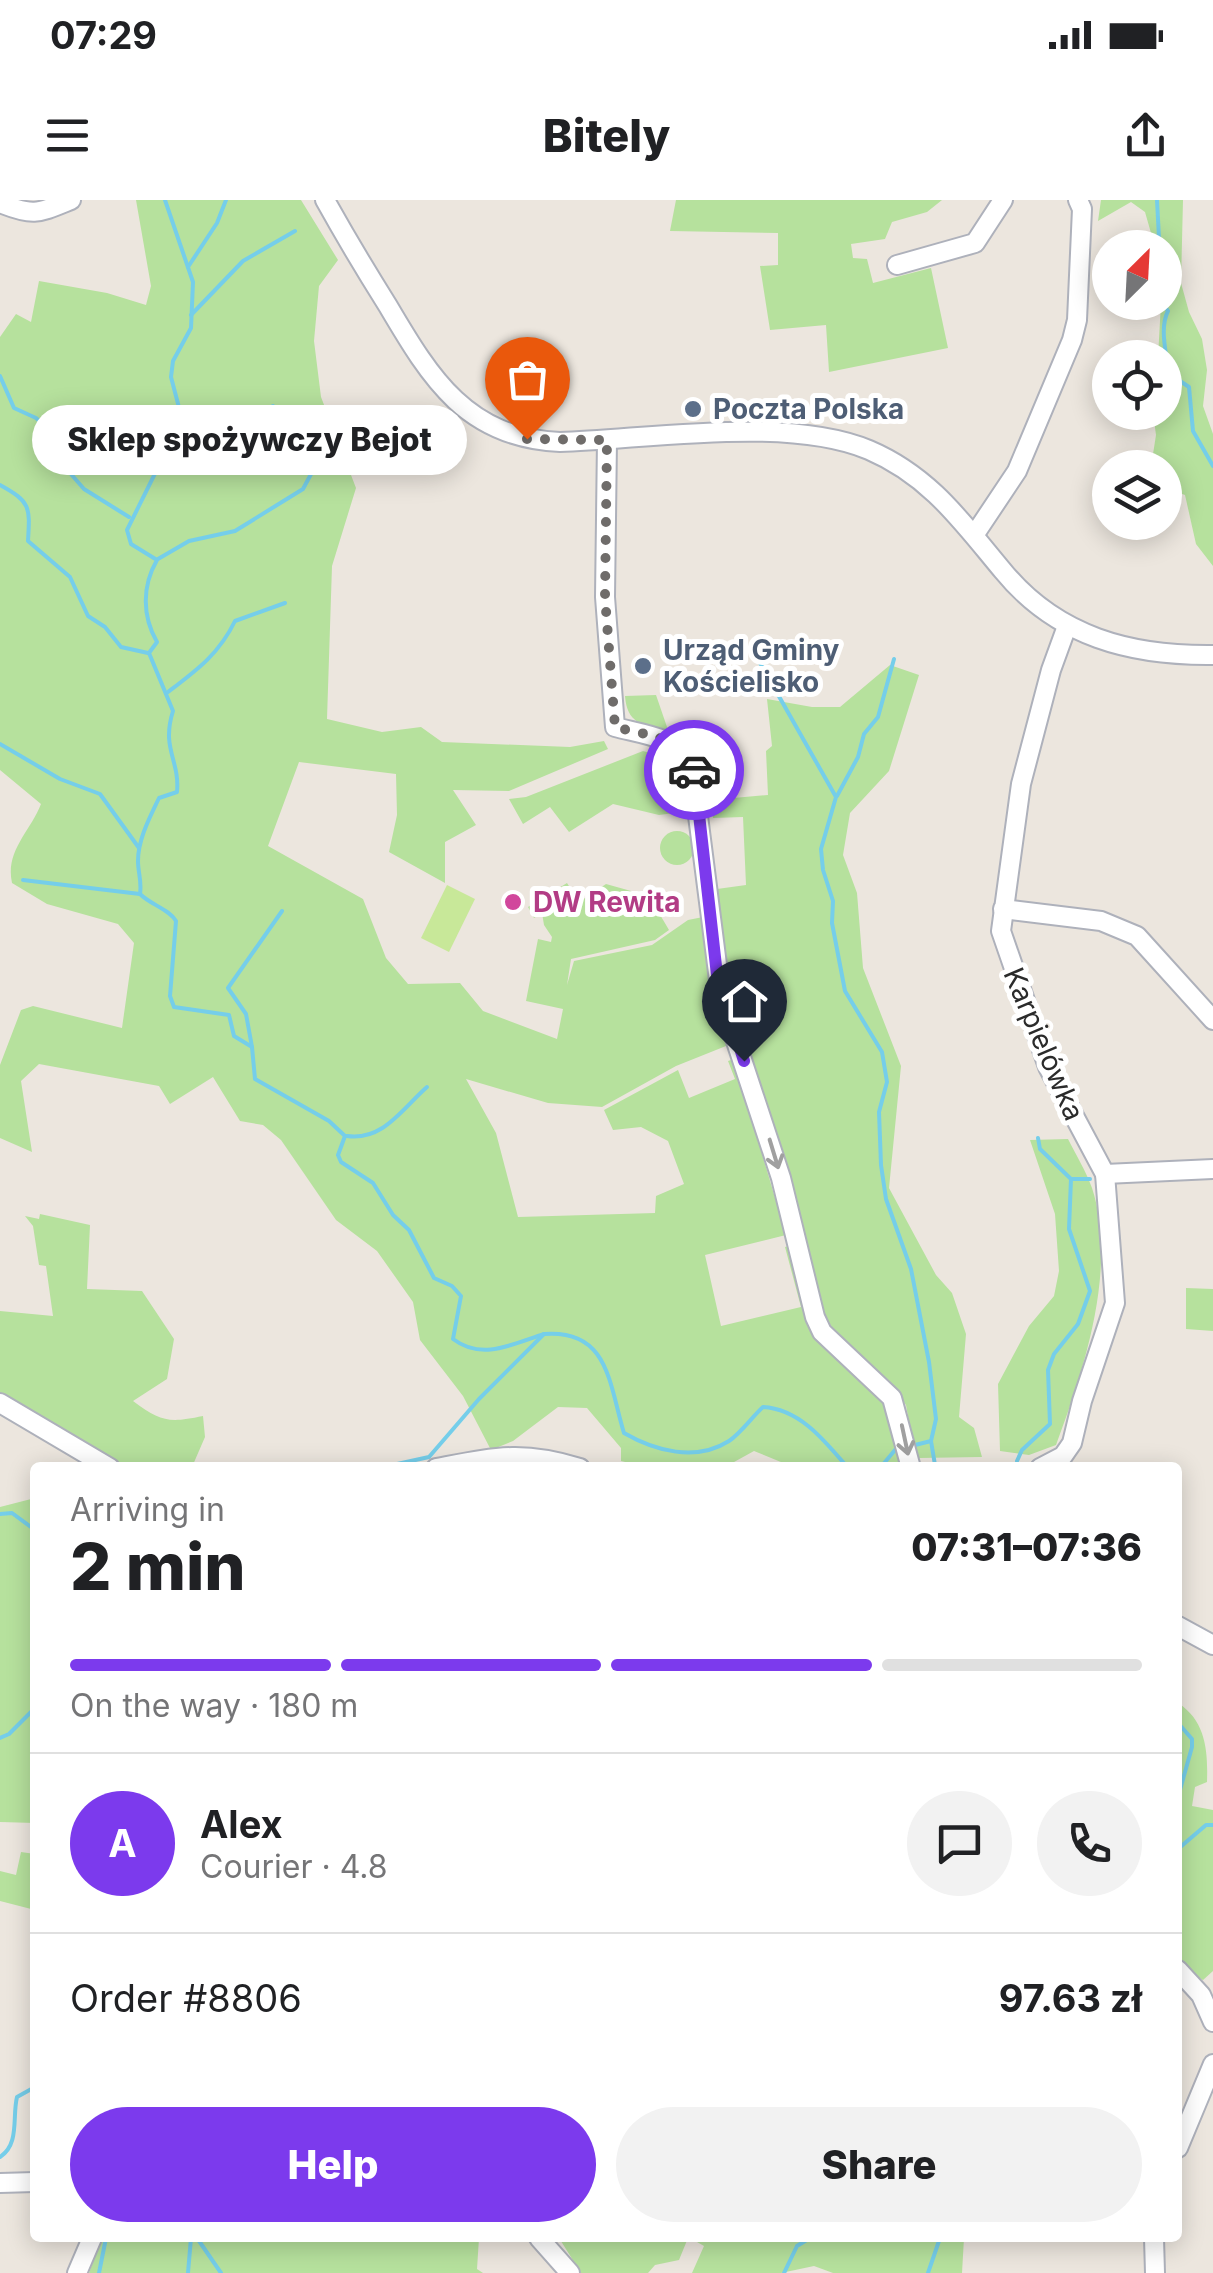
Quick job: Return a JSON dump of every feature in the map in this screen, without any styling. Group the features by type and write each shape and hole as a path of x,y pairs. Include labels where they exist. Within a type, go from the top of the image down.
{"street":[{"path":"0,203 20,211 40,212 71,200"},
{"path":"325,200 425,368 462,407 499,430 527,439 607,440 774,432 828,437 868,450 917,476 974,534 1016,586 1067,626 1107,644 1144,653 1213,655"},
{"path":"897,265 975,243 1003,200"},
{"path":"974,534 1017,470 1072,340 1079,294 1082,209 1078,200"},
{"path":"607,440 605,597 615,727 675,744 692,761 721,996 781,1178 815,1317 822,1332 892,1398 910,1462"},
{"name":"Karpielówka","path":"1067,626 1050,670 1020,784 1003,909 1004,947 1027,1016 1061,1094 1106,1174 1115,1304 1082,1401 1067,1462"},
{"path":"1003,909 1101,922 1138,936 1213,1020"},
{"path":"1106,1174 1213,1169"},
{"path":"0,1403 100,1462"},
{"path":"468,1462 510,1454 561,1462"},
{"path":"1182,1628 1213,1645"},
{"path":"1182,1974 1201,1994 1213,2022"},
{"path":"1182,2138 1213,2064"},
{"path":"0,2183 30,2182"},
{"path":"77,2273 90,2242"},
{"path":"543,2242 570,2273"},
{"path":"1154,2242 1155,2273"}],"green space":[{"path":"136,200 301,200 338,260 319,286 314,341 321,397 356,488 332,566 327,719 382,732 421,727 442,742 570,747 604,741 608,749 509,791 453,790 476,825 445,842 445,883 389,852 397,815 396,774 299,762 268,846 363,899 386,958 408,984 460,983 483,1011 557,1039 563,1009 526,1001 538,939 551,942 552,937 542,913 534,918 528,907 567,883 579,902 606,884 649,896 669,930 655,940 571,959 567,985 574,961 652,945 688,920 703,917 731,1044 676,1066 602,1107 548,1103 466,1079 496,1133 518,1217 655,1213 656,1196 684,1184 668,1141 641,1127 613,1130 604,1110 678,1070 689,1098 735,1079 728,1061 734,1059 786,1235 705,1255 721,1326 801,1307 785,1247 789,1246 805,1304 882,1395 900,1446 902,1462 781,1462 754,1451 734,1462 625,1462 621,1461 621,1448 587,1408 558,1407 513,1441 491,1450 463,1396 420,1340 413,1302 377,1251 336,1220 281,1140 263,1125 240,1121 213,1077 170,1104 159,1086 39,1064 21,1081 32,1152 0,1138 0,1065 21,1010 33,1006 122,1028 134,943 118,924 47,904 12,883 15,851 41,804 0,770 0,337 16,314 31,322 39,281 107,293 146,305 151,286"},
{"path":"676,200 942,200 927,212 892,222 885,239 851,244 853,258 867,259 873,283 931,268 948,348 829,372 826,325 770,330 760,266 778,265 778,233 670,231"},
{"path":"1101,200 1183,200 1182,242 1182,230 1150,230 1145,212 1131,202 1098,221"},
{"path":"1182,287 1202,339 1207,370 1203,406 1213,434 1213,566 1196,544 1182,494 1182,450 1154,450 1155,430 1182,430 1182,340 1159,340 1160,320 1182,320"},
{"path":"890,665 919,675 889,771 850,813 843,855 857,893 863,968 901,1066 889,1188 936,1275 952,1293 966,1334 959,1417 974,1428 982,1457 919,1458 914,1451 906,1405 888,1380 835,1332 823,1313 785,1164 722,952 717,889 746,885 743,817 713,818 711,800 768,795 766,751 772,746 767,699 812,707 840,707"},
{"path":"656,695 666,732 637,722 626,705 625,696"},
{"path":"643,751 671,759 684,768 690,800 682,812 659,815 613,804 569,832 550,807 523,824 509,799 526,797"},
{"path":"677,831 689,836 694,848 689,860 677,865 665,860 660,848 665,836"},
{"path":"447,885 475,899 449,952 421,938"},
{"path":"1068,1139 1090,1182 1099,1219 1099,1284 1087,1352 1056,1445 1029,1455 1000,1451 998,1384 1029,1326 1054,1296 1059,1271 1055,1214 1030,1140"},
{"path":"40,1214 90,1225 87,1289 142,1291 174,1339 167,1379 133,1401 166,1419 203,1416 205,1437 194,1462 111,1462 0,1395 0,1311 53,1316 46,1266 39,1265 33,1226 25,1216 39,1219"},
{"path":"1186,1288 1213,1289 1213,1331 1186,1329"},
{"path":"30,1499 30,1823 0,1822 0,1507"},
{"path":"1182,1706 1200,1728 1206,1748 1207,1782 1195,1787 1192,1806 1213,1810 1213,1971 1203,1980 1182,1967"},
{"path":"21,1852 30,1853 30,1909 0,1901 0,1871 16,1875"},
{"path":"101,2242 479,2242 477,2269 483,2273 89,2273"},
{"path":"562,2242 686,2242 679,2260 655,2265 648,2273 581,2273"},
{"path":"697,2242 964,2242 962,2273 833,2273 814,2266 781,2273 692,2273 704,2246"}],"waterway":[{"path":"165,200 193,282 191,328 173,361 171,377 182,419 127,530 131,544 157,560 146,591 146,611 157,642 149,653 173,711 169,735 177,792 159,798 142,836 138,861 140,894 176,921 170,996 174,1007 229,1015 234,1036 252,1047 255,1079 329,1121 345,1136 338,1155 341,1162 373,1183 393,1215 409,1230 434,1278 452,1286 461,1296 453,1339 464,1346 486,1350 544,1334"},
{"path":"188,267 217,223 226,200"},
{"path":"1157,200 1159,230"},
{"path":"191,315 243,261 295,231"},
{"path":"1165,320 1168,373 1189,387 1193,431 1213,466"},
{"path":"0,376 14,408 36,418 48,429 57,458 84,489 129,517"},
{"path":"167,445 210,438 273,406"},
{"path":"158,559 189,541 235,531 303,489 325,448"},
{"path":"0,485 23,501 28,513 28,541 70,577 88,616 105,627 121,647 148,653"},
{"path":"168,692 198,669 235,621 285,603"},
{"path":"755,654 836,797 821,849 823,870 833,901 832,923 845,991 882,1052 887,1082 879,1112 881,1165 886,1199 911,1269 929,1362 936,1419 931,1441 934,1462"},
{"path":"837,796 858,757 864,734 878,717 894,659"},
{"path":"0,744 60,779 100,794 139,848"},
{"path":"23,880 140,894"},
{"path":"252,1047 246,1014 228,988 282,911"},
{"path":"347,1136 371,1134 382,1128 427,1087"},
{"path":"1017,1461 1022,1450 1050,1424 1048,1370 1054,1354 1078,1324 1090,1291 1069,1229 1071,1179 1040,1149 1038,1138"},
{"path":"1071,1179 1090,1179"},
{"path":"406,1462 429,1457 479,1399 544,1334 582,1340 594,1350 609,1379 624,1433 636,1439 676,1452 703,1451 729,1441 763,1407 800,1420 843,1462"},
{"path":"911,1446 931,1441"},
{"path":"885,1462 902,1448"},
{"path":"0,1514 12,1513 30,1526"},
{"path":"0,1738 30,1713"},
{"path":"1182,1728 1192,1739 1182,1783"},
{"path":"1182,1846 1206,1825 1213,1825"},
{"path":"0,2157 13,2138 17,2097 30,2090"},
{"path":"99,2273 105,2242"},
{"path":"188,2273 191,2242"},
{"path":"200,2242 221,2273"},
{"path":"784,2273 797,2246 804,2242"},
{"path":"928,2273 939,2242"}],"way so far":[{"path":"527,439 607,440 605,597 615,727 681,747 694,770"}],"place":[{"name":"Poczta Polska","path":"693,409"},
{"name":"Sklep spożywczy Bejot","path":"527,439"},
{"name":"Urząd Gminy Kościelisko","path":"643,666"},
{"name":"DW Rewita","path":"513,902"}],"route":[{"path":"694,770 717,975 744,1061"}]}
